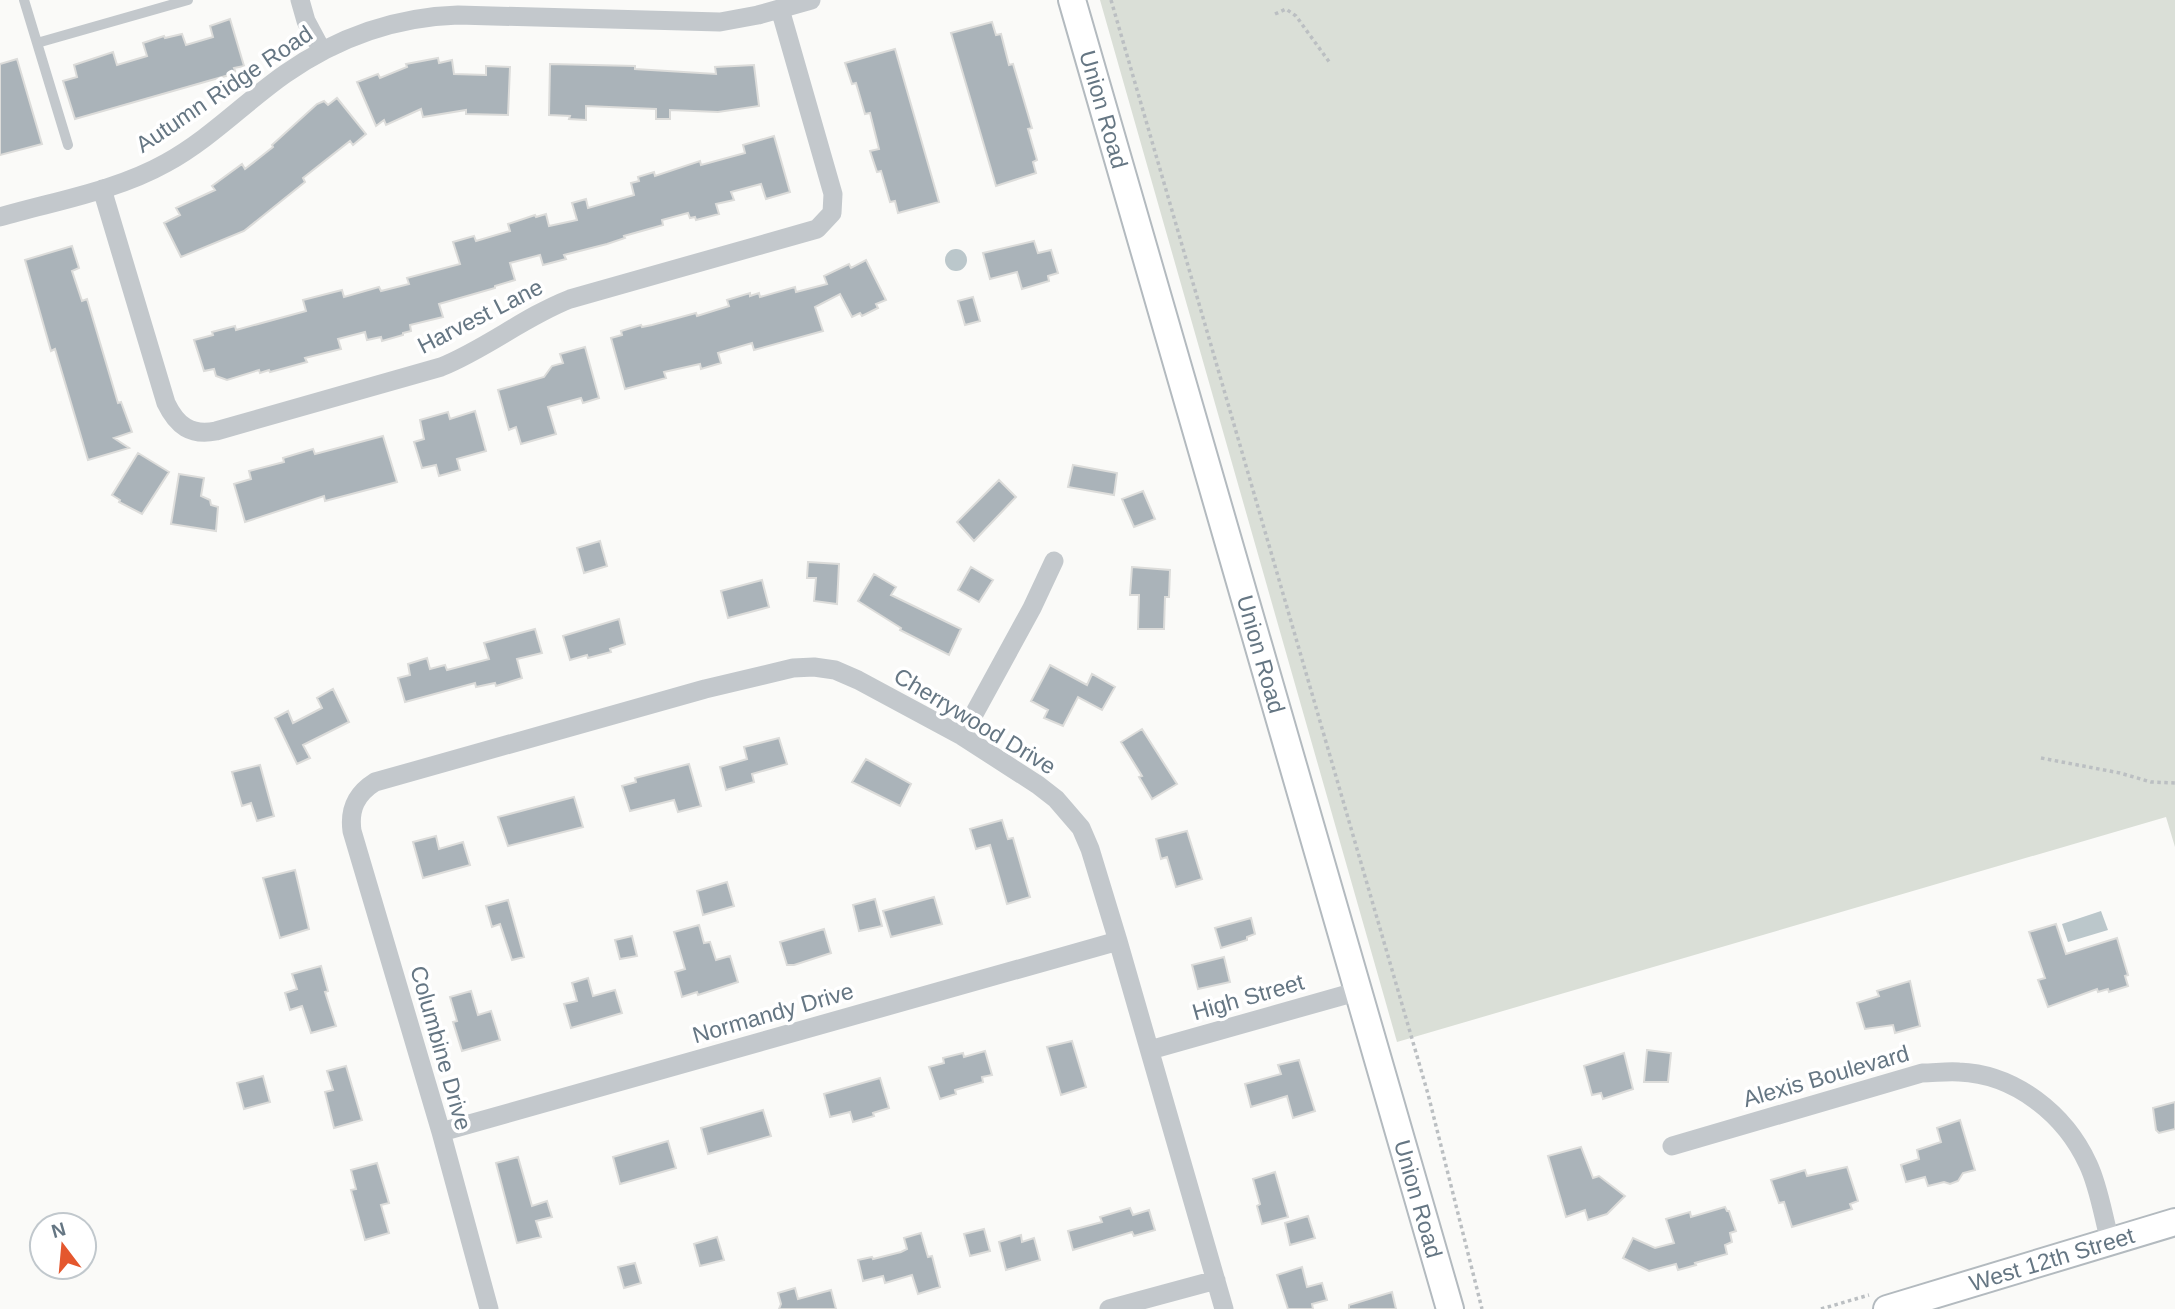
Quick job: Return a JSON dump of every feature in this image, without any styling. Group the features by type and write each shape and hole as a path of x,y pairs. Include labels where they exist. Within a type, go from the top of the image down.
{"main road":[{"name":"Union Road","path":"1072,0 1450,1309"},
{"name":"West 12th Street","path":"1887,1309 2175,1222"}],"street":[{"path":"300,0 306,21 322,51"},
{"name":"Autumn Ridge Road","path":"0,217 103,189 170,161 285,74 322,51 369,29 391,23 435,16 720,22 811,0"},
{"name":"Harvest Lane","path":"103,189 166,403 176,421 185,428 204,434 216,431 441,367 538,312 570,299 817,229 832,213 833,194 780,9"},
{"path":"962,736 1032,608 1054,561"},
{"name":"Cherrywood Drive","path":"355,802 365,788 375,782 705,689 793,668 835,670 962,736 1038,785 1056,799 1081,828 1118,941 1224,1309"},
{"name":"Columbine Drive","path":"355,802 351,819 352,831 441,1132 489,1309"},
{"name":"Normandy Drive","path":"441,1132 1118,941"},
{"name":"High Street","path":"1150,1050 1359,991"},
{"name":"Alexis Boulevard","path":"1672,1146 1922,1073 1972,1074 2003,1081 2038,1100 2069,1131 2089,1164 2110,1241"},
{"path":"1109,1309 1216,1280"}],"lane":[{"path":"24,0 68,145"},
{"path":"37,43 188,0"}],"path":[{"path":"1111,0 1428,1094 1482,1309"},
{"path":"1275,14 1286,9 1296,16 1330,63"},
{"path":"2041,758 2120,773 2151,782 2175,783"}],"shaded area":[{"path":"1100,0 2175,0 2175,847 2166,817 1397,1042"},
{"path":"956,249 964,252 967,260 964,268 956,271 948,268 945,260 948,252"},
{"path":"2101,911 2108,930 2068,942 2062,924"}],"building":[{"path":"230,19 244,66 234,68 236,73 75,119 63,81 77,77 74,65 113,52 117,65 147,56 143,43 164,36 182,34 186,45 213,37 210,26"},
{"path":"992,22 996,35 1001,34 1009,65 1013,64 1032,128 1028,129 1037,160 1033,162 1036,173 996,186 951,33"},
{"path":"895,49 939,202 898,213 895,201 890,202 881,171 877,172 870,151 879,149 870,113 865,114 856,83 852,84 845,63"},
{"path":"438,58 439,63 452,60 454,74 486,75 486,66 510,67 508,115 466,114 466,110 423,117 421,109 386,125 384,120 376,126 357,82 378,74 380,78 407,67 406,64"},
{"path":"17,59 42,144 0,155 0,64"},
{"path":"550,64 635,66 635,69 716,74 715,67 754,65 759,106 718,112 670,110 670,119 656,119 656,109 586,106 586,120 549,115"},
{"path":"337,98 366,134 353,145 350,141 303,178 305,182 244,231 181,257 164,223 180,215 176,208 215,190 212,186 242,164 245,169 273,147 272,145 317,104 324,101 328,105"},
{"path":"774,136 790,192 766,199 761,184 731,192 734,200 716,204 719,214 696,220 695,217 690,218 688,213 662,220 663,225 564,255 566,259 543,265 540,255 510,263 515,280 439,304 443,317 410,325 411,331 403,335 382,341 381,337 367,340 365,332 338,339 341,349 305,358 307,362 270,372 260,373 259,370 227,380 216,376 214,369 204,371 194,340 213,335 212,332 235,326 236,330 306,311 303,300 342,290 344,297 379,287 381,291 409,284 407,278 460,264 453,242 474,236 476,241 510,231 508,224 535,215 546,214 549,226 577,220 572,203 586,199 588,208 634,195 631,183 639,181 638,177 654,172 655,176 700,161 701,165 745,153 743,145"},
{"path":"1034,241 1038,253 1051,250 1058,273 1048,276 1049,281 1022,289 1017,272 990,279 983,253"},
{"path":"72,246 79,268 72,271 82,301 87,299 118,403 121,402 132,432 114,438 129,448 88,460 55,349 51,351 25,260"},
{"path":"866,260 886,300 876,304 878,308 862,316 860,313 852,317 840,294 815,307 823,331 754,350 752,343 718,353 721,363 701,369 700,364 664,372 666,378 625,389 611,338 622,335 621,331 696,313 697,316 729,306 727,300 750,293 750,296 759,293 760,297 795,287 796,292 827,284 824,276 849,264 851,268"},
{"path":"973,297 980,321 965,325 958,301"},
{"path":"585,347 599,398 583,403 581,398 548,407 556,434 521,444 516,427 509,430 498,390 544,377 552,366 563,363 560,354"},
{"path":"475,411 486,451 457,459 460,470 439,476 436,465 422,468 414,442 424,439 420,420 448,412 450,419"},
{"path":"383,436 397,482 325,501 324,496 245,522 234,484 251,479 249,471 284,462 283,458 313,449 315,454"},
{"path":"138,453 169,472 142,514 119,502 120,500 112,495"},
{"path":"1073,465 1117,473 1114,495 1068,487"},
{"path":"179,474 204,478 201,496 210,500 211,505 218,507 216,531 171,524"},
{"path":"999,480 1016,497 974,541 957,522"},
{"path":"1143,491 1155,519 1134,527 1122,499"},
{"path":"600,541 607,566 584,573 577,548"},
{"path":"808,562 839,564 837,604 814,601 816,578 807,578"},
{"path":"971,567 993,580 979,602 958,590"},
{"path":"1132,567 1170,570 1169,597 1165,597 1164,629 1138,629 1139,595 1130,595"},
{"path":"874,574 896,587 891,595 961,629 949,655 900,630 901,628 858,601"},
{"path":"762,580 769,607 728,618 721,591"},
{"path":"619,619 625,644 610,649 611,652 570,660 563,636"},
{"path":"535,629 542,653 517,659 522,678 496,686 495,683 476,687 475,683 405,702 398,678 410,675 408,664 427,658 430,669 445,665 447,670 489,659 484,643"},
{"path":"1050,665 1087,685 1092,674 1115,687 1102,710 1078,697 1063,726 1044,718 1048,710 1031,701"},
{"path":"333,689 349,722 303,745 310,758 297,764 275,718 288,711 293,723 322,708 317,698"},
{"path":"1142,729 1177,784 1152,799 1139,777 1142,776 1121,742"},
{"path":"779,738 787,764 752,774 754,782 726,790 720,767 747,759 744,747"},
{"path":"866,759 911,784 900,806 852,782"},
{"path":"689,764 701,806 678,812 674,800 630,811 622,786 636,782 635,778"},
{"path":"260,765 274,816 257,821 251,803 242,806 232,772"},
{"path":"574,797 583,827 508,846 498,817"},
{"path":"1002,820 1008,839 1013,838 1030,897 1007,904 990,845 976,849 970,829"},
{"path":"1187,831 1202,879 1176,887 1167,857 1161,859 1156,839"},
{"path":"436,836 439,849 463,842 470,865 423,878 413,842"},
{"path":"295,870 309,929 280,938 263,878"},
{"path":"727,882 734,906 703,915 697,891"},
{"path":"934,897 942,924 891,937 883,911"},
{"path":"875,899 882,926 859,931 853,905"},
{"path":"508,900 524,957 512,960 500,924 492,927 486,906"},
{"path":"1251,918 1255,934 1247,937 1247,940 1221,948 1215,928"},
{"path":"2056,924 2066,954 2117,938 2128,975 2125,976 2128,986 2109,992 2108,989 2098,992 2097,989 2048,1007 2038,980 2045,978 2029,932"},
{"path":"699,925 704,943 710,942 716,960 730,956 738,982 698,995 697,992 682,997 675,972 685,969 674,932"},
{"path":"824,929 831,953 787,965 780,942"},
{"path":"632,936 637,956 620,959 615,940"},
{"path":"1224,957 1230,982 1198,989 1192,965"},
{"path":"321,966 328,991 325,992 336,1026 311,1033 302,1006 290,1010 285,993 297,989 292,974"},
{"path":"588,978 593,996 615,990 622,1013 571,1028 564,1004 577,1001 572,983"},
{"path":"1910,981 1920,1026 1895,1033 1893,1025 1865,1029 1857,1003 1879,996 1877,991"},
{"path":"471,991 478,1015 491,1011 500,1040 462,1051 453,1022 457,1021 450,997"},
{"path":"1072,1041 1086,1087 1061,1095 1047,1047"},
{"path":"1647,1050 1671,1053 1668,1082 1644,1082"},
{"path":"985,1051 992,1075 982,1077 983,1082 955,1090 956,1094 940,1099 929,1067 944,1063 943,1058 963,1053 964,1057"},
{"path":"1624,1053 1633,1089 1603,1099 1601,1093 1592,1095 1584,1066"},
{"path":"1299,1060 1315,1111 1293,1118 1287,1096 1251,1107 1245,1084 1281,1074 1278,1065"},
{"path":"346,1066 362,1120 334,1128 325,1092 333,1090 327,1071"},
{"path":"263,1076 270,1102 244,1109 237,1083"},
{"path":"880,1078 889,1108 853,1122 850,1112 830,1117 824,1094"},
{"path":"2175,1102 2175,1129 2159,1133 2156,1130 2153,1108"},
{"path":"763,1110 771,1136 708,1154 701,1128"},
{"path":"1960,1120 1975,1170 1963,1173 1958,1181 1950,1184 1944,1182 1928,1186 1925,1177 1906,1182 1901,1165 1919,1159 1917,1150 1941,1142 1937,1128"},
{"path":"668,1141 676,1168 620,1184 613,1157"},
{"path":"1581,1147 1593,1178 1599,1176 1625,1196 1607,1214 1588,1220 1585,1210 1566,1217 1548,1156"},
{"path":"518,1157 532,1206 547,1201 552,1217 536,1221 541,1237 517,1243 496,1163"},
{"path":"377,1163 389,1203 381,1205 389,1233 365,1240 351,1190 356,1189 351,1170"},
{"path":"1847,1167 1858,1201 1850,1204 1852,1209 1792,1227 1784,1202 1779,1203 1771,1180 1805,1170 1807,1176"},
{"path":"1275,1172 1288,1217 1262,1224 1253,1179"},
{"path":"1725,1207 1736,1231 1730,1233 1732,1242 1725,1245 1727,1254 1678,1270 1676,1264 1649,1271 1623,1258 1633,1238 1655,1248 1674,1243 1666,1219 1690,1212 1691,1217"},
{"path":"1130,1208 1133,1215 1149,1210 1155,1230 1134,1236 1132,1232 1073,1250 1068,1231 1102,1222 1100,1217"},
{"path":"1308,1216 1315,1238 1290,1245 1285,1223"},
{"path":"984,1229 990,1251 970,1256 964,1234"},
{"path":"921,1233 928,1257 932,1256 940,1287 918,1294 912,1275 885,1283 883,1276 863,1281 858,1260 901,1252 907,1249 904,1238"},
{"path":"1021,1235 1022,1242 1034,1238 1040,1260 1006,1270 999,1242"},
{"path":"717,1237 724,1260 700,1266 694,1244"},
{"path":"635,1263 641,1283 624,1288 618,1267"},
{"path":"1302,1267 1307,1287 1322,1283 1327,1300 1312,1304 1313,1309 1288,1309 1277,1275"},
{"path":"795,1288 798,1299 831,1290 836,1309 779,1309 781,1304 778,1293"},
{"path":"1392,1292 1396,1309 1349,1309 1349,1305"}]}
